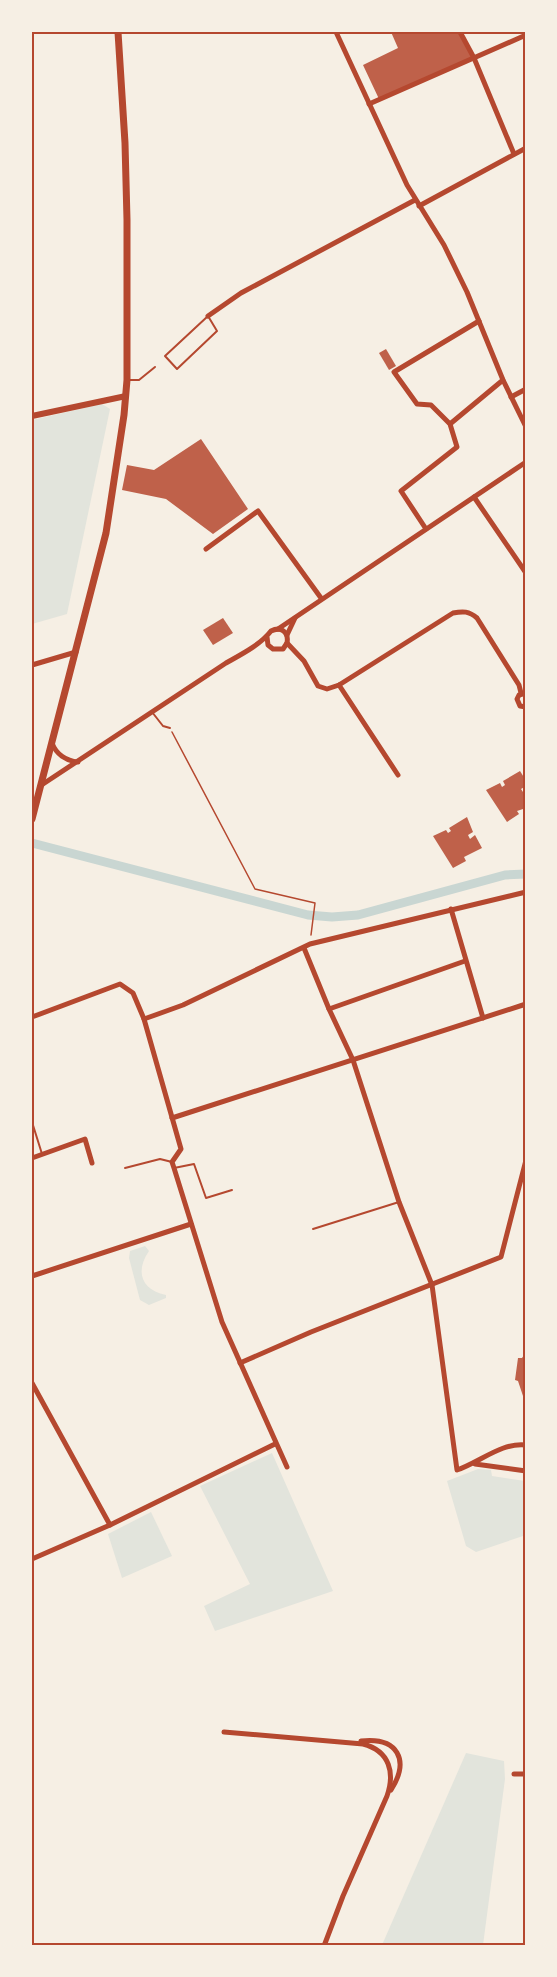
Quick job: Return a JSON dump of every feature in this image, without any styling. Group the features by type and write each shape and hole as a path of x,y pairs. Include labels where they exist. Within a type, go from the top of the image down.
{"main road":[{"path":"32,819 106,533 128,380 125,143 118,32"}],"street":[{"path":"336,32 415,200 448,254 525,427"},
{"path":"460,32 474,58 514,154"},
{"path":"369,104 525,35"},
{"path":"419,206 525,148"},
{"path":"208,316 241,293 415,200"},
{"path":"426,530 401,490 457,447 450,424 431,405 417,404 394,372 479,321"},
{"path":"450,424 503,380"},
{"path":"511,397 525,389"},
{"path":"32,416 126,396"},
{"path":"40,786 252,648 267,637 271,631 278,629 525,462"},
{"path":"474,497 525,573"},
{"path":"206,549 258,511 321,598"},
{"path":"287,643 304,660 320,688 327,689 339,684 453,613 471,612 519,685 523,693 518,697 517,702 520,706 525,707"},
{"path":"283,649 297,615"},
{"path":"278,629 287,635"},
{"path":"267,637 270,648"},
{"path":"252,648 295,650"},
{"path":"32,665 76,652"},
{"path":"339,684 398,775"},
{"path":"51,742 55,750 70,761 78,762"},
{"path":"144,1019 156,1017 183,1005 310,944 525,892"},
{"path":"451,909 483,1018"},
{"path":"304,948 353,1060 399,1202 432,1285 457,1470 513,1444 525,1445"},
{"path":"329,1009 465,961"},
{"path":"32,1017 120,984 133,993 144,1019 181,1149 173,1165 222,1322 286,1467"},
{"path":"172,1118 525,1004"},
{"path":"32,1158 85,1139 92,1163"},
{"path":"240,1363 311,1332 501,1257 525,1160"},
{"path":"32,1276 191,1224"},
{"path":"32,1383 110,1524"},
{"path":"32,1558 110,1524 276,1444"},
{"path":"474,1464 525,1471"},
{"path":"224,1732 372,1746 385,1757 389,1765 392,1776 387,1796"},
{"path":"324,1946 343,1896 400,1771 400,1761 396,1751 389,1744 380,1740 351,1743"},
{"path":"514,1774 525,1774"}],"lane":[{"path":"208,316 217,331 177,369 165,356 208,316"},
{"path":"128,380 139,380 155,367"},
{"path":"152,712 163,726 170,728"},
{"path":"32,1122 42,1154"},
{"path":"125,1168 159,1159 173,1165 194,1164 206,1198 232,1190"},
{"path":"314,1229 399,1202"}],"path":[{"path":"170,728 255,889 315,903 310,944"}],"shaded area":[{"path":"102,404 110,409 67,614 32,624 32,420"},
{"path":"145,1246 149,1251 142,1266 143,1279 151,1289 166,1295 166,1298 149,1305 140,1300 129,1258 130,1251"},
{"path":"272,1453 333,1591 215,1631 204,1606 250,1584 200,1486"},
{"path":"478,1469 491,1470 492,1476 525,1481 526,1535 476,1552 466,1546 447,1481"},
{"path":"151,1512 172,1556 122,1578 108,1534"},
{"path":"466,1753 504,1761 505,1779 483,1945 382,1945"}],"building":[{"path":"391,32 460,32 474,58 379,99 363,65 398,48"},
{"path":"386,349 396,366 389,370 379,353"},
{"path":"201,439 248,509 213,534 166,499 122,490 127,465 154,470"},
{"path":"223,618 233,633 213,645 203,630"},
{"path":"520,771 525,779 523,780 526,786 521,789 523,792 526,791 526,808 517,811 519,814 507,822 486,790 500,783 502,787 505,785 503,781"},
{"path":"467,817 473,832 468,835 470,839 475,835 482,848 464,857 466,861 453,868 433,836 446,830 448,833 451,831 449,828"},
{"path":"526,1352 525,1402 518,1381 515,1380 518,1358 522,1358"}],"waterway":[{"path":"32,843 308,915 332,917 358,915 505,875 526,874"}]}
